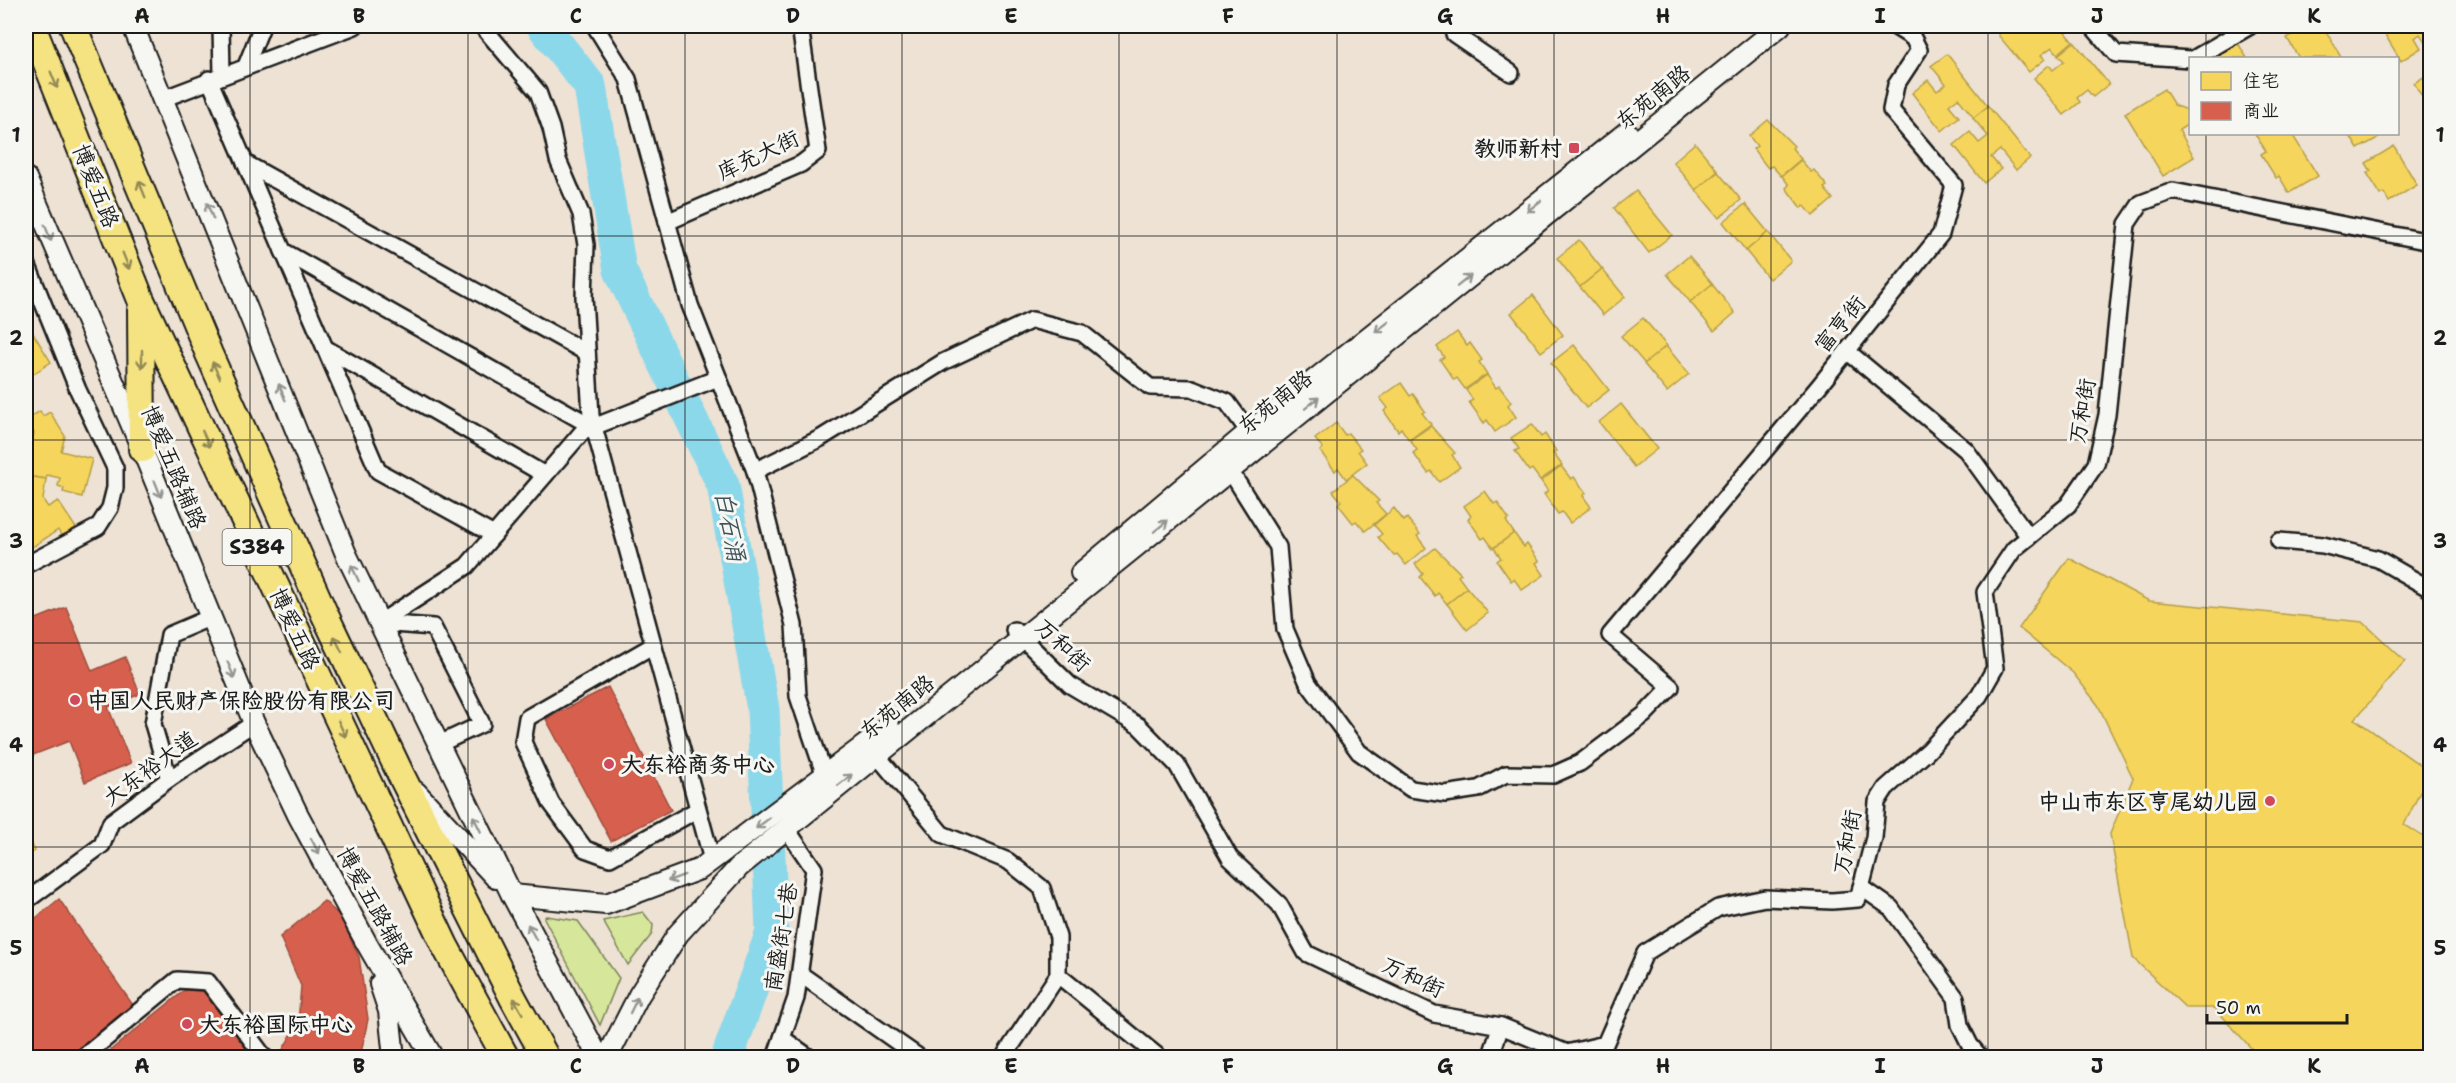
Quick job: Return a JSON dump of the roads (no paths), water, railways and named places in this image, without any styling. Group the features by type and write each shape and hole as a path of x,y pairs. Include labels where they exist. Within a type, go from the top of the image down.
{"highway":[{"name":"博爱五路","path":"32,26 141,300 445,946 506,1058"},
{"name":"博爱五路","path":"73,26 209,354 324,615 401,776 513,998 546,1058"},
{"path":"141,300 142,450"}],"street":[{"path":"133,26 165,98 346,554 512,895 599,1058"},
{"path":"221,26 215,77 245,163 378,471 494,535"},
{"path":"246,66 262,26"},
{"path":"165,98 215,77 355,26"},
{"path":"401,776 512,895 606,904 700,869 719,855 697,810 593,427 584,297 586,245 581,214 558,160 551,128 538,92 482,26"},
{"path":"595,26 628,79 690,305 755,471 794,625 798,696 825,776"},
{"name":"库充大街","path":"667,222 801,164 818,151 800,26"},
{"path":"1457,26 1454,34 1511,73"},
{"name":"东苑南路","path":"1225,463 1250,432 1761,26"},
{"name":"东苑南路","path":"608,1058 639,995 678,934 732,875 872,749 1018,634 1225,463 1780,26"},
{"name":"富亨街","path":"1225,463 1278,547 1285,629 1308,683 1359,753 1411,789 1445,794 1478,789 1506,774 1553,775 1580,763 1644,715 1671,687 1610,635 1847,351 1941,234 1954,184 1891,110 1896,85 1919,50 1912,38 1894,26"},
{"path":"2092,26 2115,54 2189,59"},
{"path":"2196,57 2250,26"},
{"path":"245,163 587,353"},
{"name":"博爱五路辅路","path":"26,178 142,450 254,723 298,815 433,1058"},
{"name":"万和街","path":"1018,634 1071,685 1138,726 1177,765 1230,858 1280,904 1306,953 1434,1014 1501,1026 1567,1053 1605,1044 1646,953 1718,908 1765,898 1832,901 1858,899 1874,838 1877,802 1886,788 1928,751 1979,696 1995,668 1985,592 2014,549 2068,505 2096,464 2108,415 2127,224 2141,203 2173,191 2430,242"},
{"path":"283,251 593,427"},
{"path":"26,261 78,390 115,468 115,488 110,508 98,527 26,565"},
{"path":"755,471 821,438 944,362 1032,320 1083,333 1149,387 1191,388 1227,402 1250,432"},
{"path":"325,348 545,475"},
{"path":"1847,351 1966,450 2029,537"},
{"path":"379,623 468,566 583,431 718,378"},
{"path":"2279,541 2324,545 2378,559 2430,589"},
{"path":"169,780 153,724 168,635 209,618"},
{"path":"379,623 433,627 482,724 437,745"},
{"path":"652,646 527,718 523,742 551,803 585,849 610,858 697,810"},
{"name":"大东裕大道","path":"26,901 102,845 111,822 254,723"},
{"path":"872,749 942,834 1008,861 1042,888 1058,937 1058,975 1003,1058"},
{"name":"东苑南路","path":"719,855 825,776 872,749"},
{"name":"南盛街七巷","path":"775,1058 796,998 814,868 793,822"},
{"path":"1861,887 1891,908 1956,998 1960,1025 1970,1045 1981,1058"},
{"path":"368,944 389,1011 394,1058"},
{"path":"800,974 920,1058"},
{"path":"1058,975 1160,1058"},
{"path":"82,1058 177,980 208,982 265,1058"},
{"path":"1490,1058 1501,1026"},
{"path":"782,1038 810,1058"}],"waterway":[{"name":"白石涌","path":"543,26 590,86 620,270 723,485 763,709 772,932 727,1058"}],"place":[{"name":"教师新村","path":"1574,148"},
{"name":"中国人民财产保险股份有限公司","path":"75,700"},
{"name":"大东裕商务中心","path":"609,764"},
{"name":"中山市东区亨尾幼儿园","path":"2270,801"},
{"name":"大东裕国际中心","path":"187,1024"}]}
